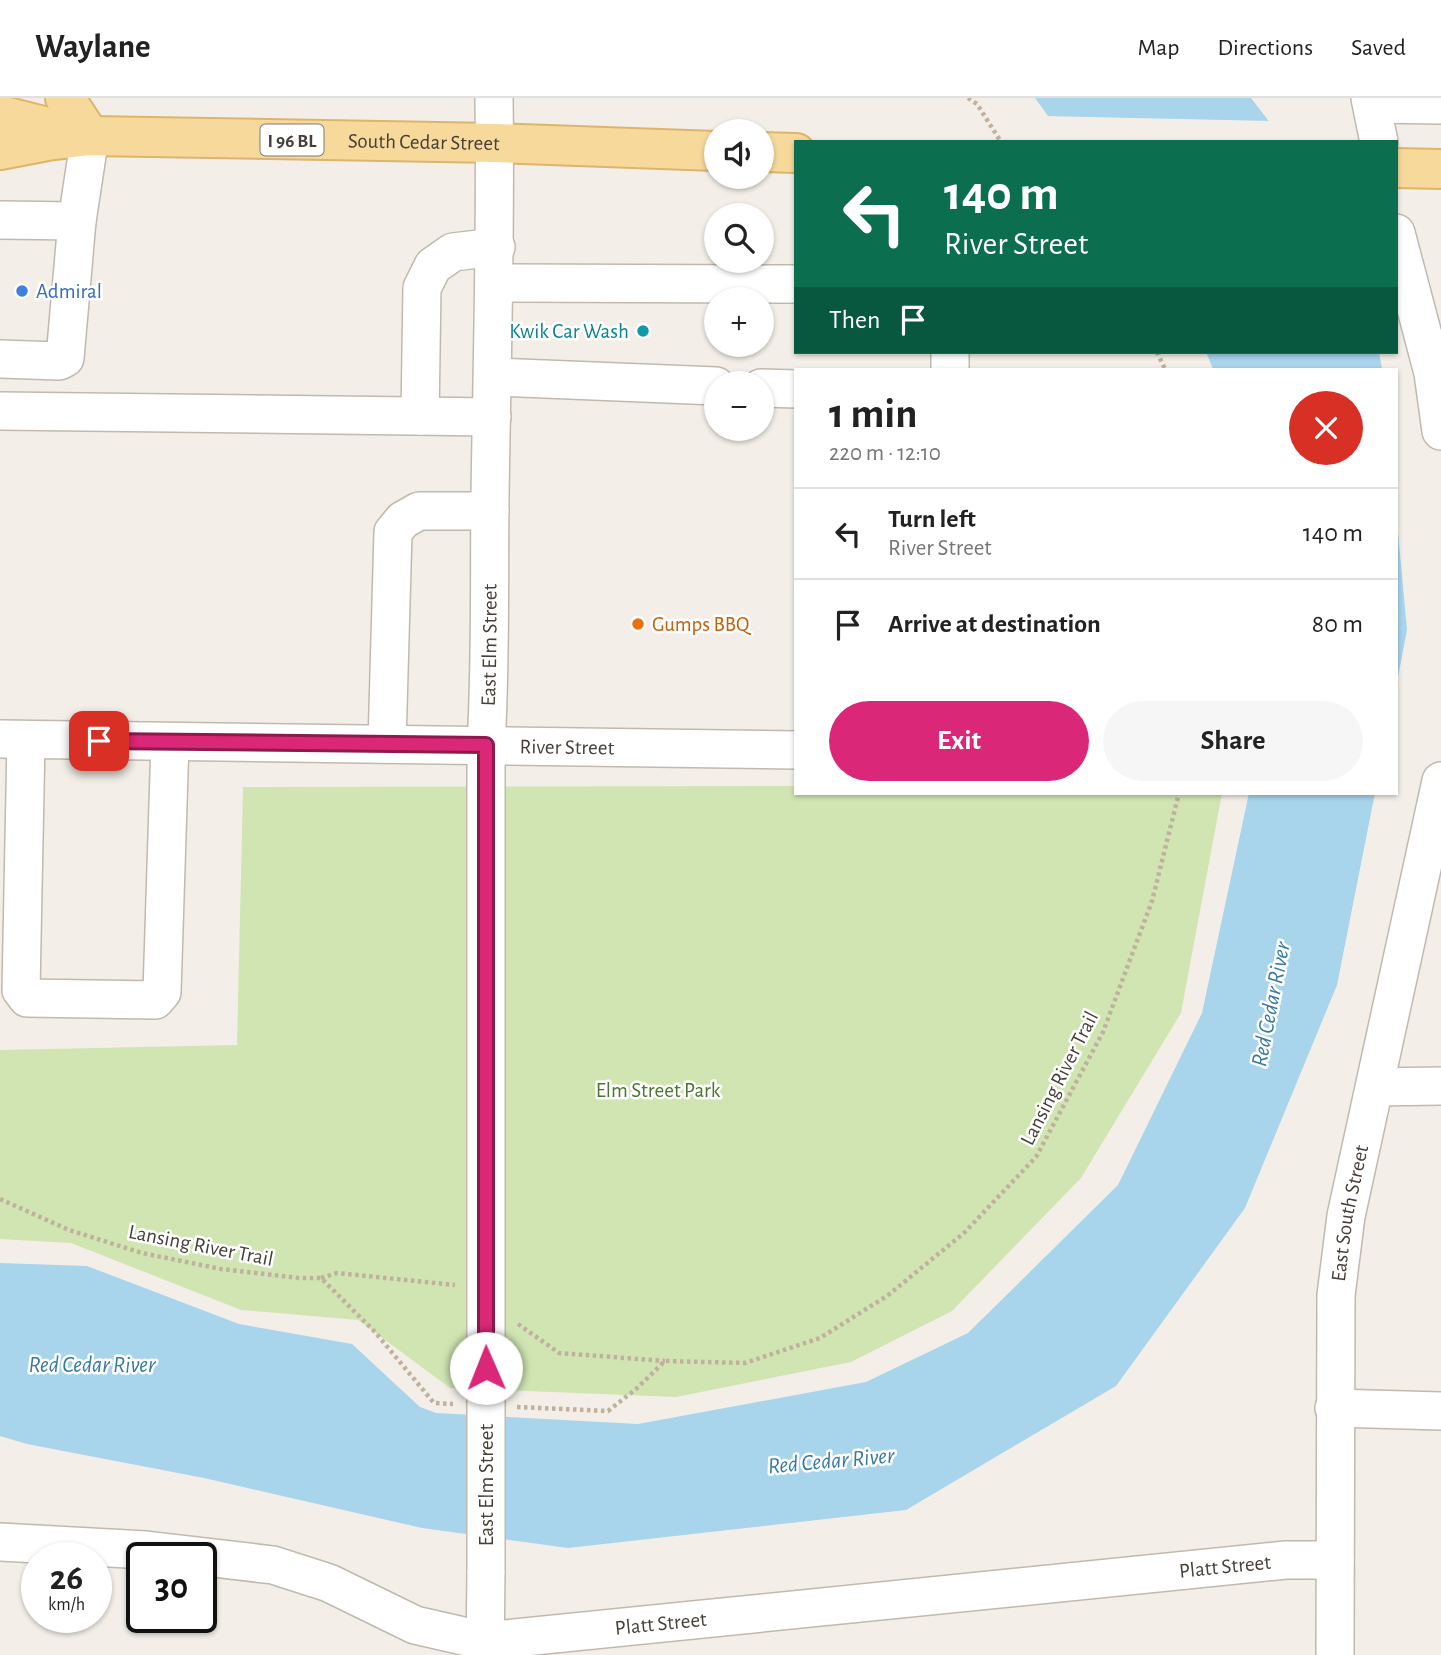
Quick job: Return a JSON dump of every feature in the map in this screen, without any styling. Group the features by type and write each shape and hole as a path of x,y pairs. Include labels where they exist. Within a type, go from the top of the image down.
{"main road":[{"path":"65,98 90,136"},
{"name":"South Cedar Street","path":"0,115 90,136"},
{"name":"South Cedar Street","path":"0,150 90,136 495,143 704,151"},
{"path":"774,152 794,153"},
{"path":"1398,168 1441,169"}],"street":[{"name":"East Elm Street","path":"485,1648 486,745 490,671 490,511 496,247 494,98"},
{"path":"1379,140 1371,101 1441,105"},
{"path":"0,359 59,361 65,358 77,221 90,136"},
{"path":"0,220 77,221"},
{"path":"1398,241 1433,373 1441,431"},
{"path":"420,416 422,288 433,266 453,252 496,247"},
{"path":"495,283 794,284"},
{"path":"493,377 704,386"},
{"path":"774,388 794,389"},
{"path":"0,411 492,417"},
{"path":"387,744 393,532 403,520 419,511 490,511"},
{"path":"13,740 21,990 27,999 155,1000 162,992 170,742"},
{"name":"River Street","path":"13,740 794,750"},
{"name":"East South Street","path":"1335,1655 1336,1295 1346,1216 1441,780"},
{"path":"1375,1087 1441,1086"},
{"path":"1334,1408 1441,1411"},
{"name":"Platt Street","path":"0,1542 146,1550 273,1565 329,1583 415,1625 485,1648 1286,1560 1335,1560"}],"path":[{"path":"968,98 977,104 1000,140"},
{"name":"Lansing River Trail","path":"511,1318 559,1353 665,1361 745,1363 820,1338 887,1296 964,1233 1037,1157 1103,1032 1152,901 1179,795"},
{"name":"Lansing River Trail","path":"0,1199 69,1230 142,1254 221,1269 299,1279 321,1278 337,1273 464,1286"},
{"path":"321,1278 375,1332"},
{"path":"636,1389 665,1361"}],"green space":[{"name":"Elm Street Park","path":"794,786 794,795 1222,795 1181,1013 1081,1178 952,1311 851,1362 676,1397 450,1388 358,1320 241,1310 71,1243 0,1239 0,1050 237,1045 243,787"}],"water":[{"path":"1035,98 1251,98 1283,140 1066,140"},
{"path":"1207,354 1379,354 1382,368 1213,368"},
{"path":"1398,533 1407,630 1398,677"},
{"name":"Red Cedar River","path":"1249,795 1375,795 1337,985 1245,1208 1116,1386 906,1510 568,1548 422,1528 204,1478 27,1444 0,1436 0,1263 87,1266 239,1324 352,1344 420,1407 436,1413 638,1424 866,1382 968,1333 1118,1185 1202,1013"}],"pier":[{"path":"1044,116 1274,121 1288,140 1062,140"}],"place":[{"name":"Admiral","path":"22,291"},
{"name":"Kwik Car Wash","path":"643,331"},
{"name":"Gumps BBQ","path":"638,624"}],"route":[{"path":"99,741 486,745 486,1368"}]}
